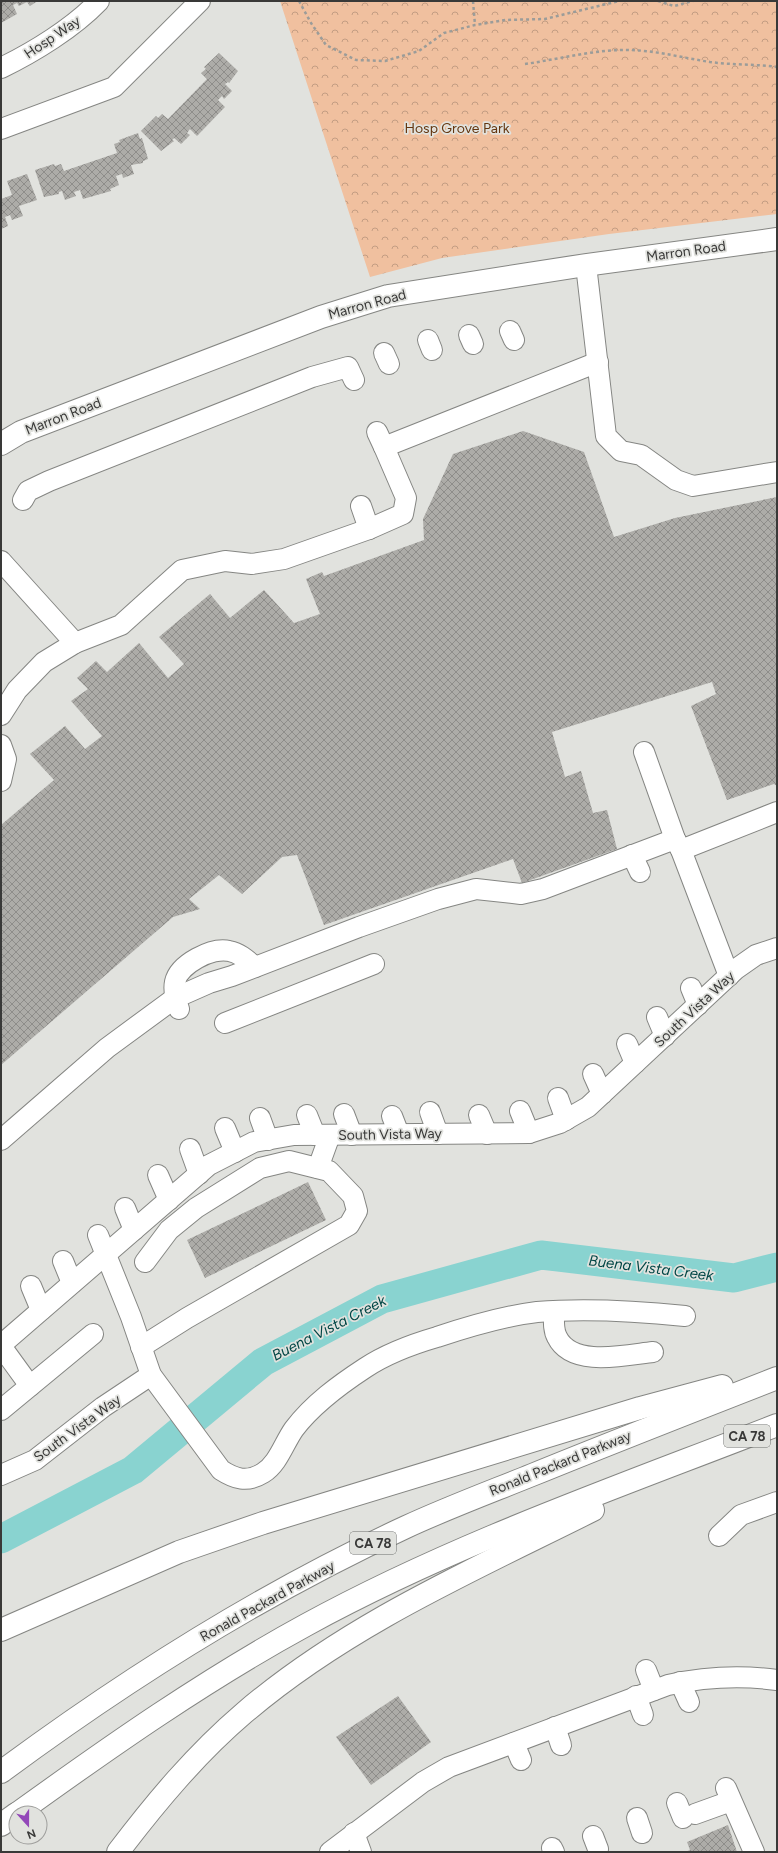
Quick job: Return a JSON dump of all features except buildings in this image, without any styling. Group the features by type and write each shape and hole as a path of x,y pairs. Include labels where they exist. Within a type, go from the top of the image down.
{"main road":[{"name":"Marron Road","path":"1,444 21,432 292,328 388,296 586,265 777,239"},
{"path":"1,1630 179,1552 263,1523 640,1408 777,1372"},
{"name":"Ronald Packard Parkway","path":"1,1772 122,1686 196,1640 272,1596 359,1550 406,1527 451,1508 777,1378"},
{"name":"CA 78","path":"29,1805 122,1738 209,1682 306,1625 443,1558 519,1525 777,1425"},
{"path":"118,1852 146,1814 174,1782 244,1714 280,1685 344,1641 410,1602 718,1448"}],"street":[{"name":"Hosp Way","path":"1,68 29,54 86,14 99,1"},
{"path":"1,129 114,87 200,1"},
{"path":"586,265 606,436 621,451 641,455 676,480 693,486 777,472"},
{"path":"1,715 17,690 44,662 75,643 121,625 182,570 225,561 252,564 284,558 328,535 369,529 403,514 406,498 380,440 532,382 567,366 598,362"},
{"path":"23,500 28,491 53,486 134,454 173,442 239,414 315,385 351,374"},
{"path":"361,506 369,529"},
{"path":"1,561 75,643"},
{"path":"1,745 6,760 1,781"},
{"path":"644,752 729,976"},
{"path":"9,1139 47,1110 110,1054 177,1005 212,990 255,967 402,920 440,906 476,889 523,901 564,890 636,864 678,844 722,841 760,826 777,812"},
{"path":"476,889 485,907"},
{"name":"South Vista Way","path":"3,1339 41,1310 209,1165 261,1141 294,1135 352,1135 395,1125 438,1134 529,1133 560,1123 588,1107 665,1036 694,996 729,976 736,969 756,955 777,948"},
{"path":"177,1005 175,982 182,970 194,959 212,951 228,950 241,955 255,967"},
{"path":"224,1023 267,1012 303,998 341,982 374,964"},
{"path":"657,1017 665,1036"},
{"path":"627,1044 635,1063"},
{"path":"593,1074 602,1094"},
{"path":"558,1098 566,1120"},
{"path":"520,1111 529,1133"},
{"path":"430,1112 438,1134"},
{"path":"344,1114 352,1135"},
{"path":"307,1115 323,1135 318,1168"},
{"path":"480,1115 487,1134"},
{"path":"260,1118 260,1168"},
{"path":"225,1128 235,1152"},
{"path":"190,1149 199,1174"},
{"path":"141,1347 187,1318 349,1225 357,1211 353,1196 329,1171 289,1161 260,1168 196,1208 169,1230 145,1262"},
{"path":"158,1175 162,1205 169,1230"},
{"path":"125,1208 134,1230"},
{"path":"98,1235 141,1347 150,1375 221,1470 234,1479 249,1478 263,1473 274,1462 294,1430 319,1401 366,1367 415,1344 480,1323 537,1312 622,1310 685,1316"},
{"path":"63,1261 72,1283"},
{"path":"31,1286 41,1310"},
{"path":"554,1312 556,1336 563,1345 586,1358 653,1352"},
{"path":"1,1410 93,1334"},
{"path":"3,1339 30,1386"},
{"name":"South Vista Way","path":"1,1475 35,1460 103,1407 150,1375"},
{"path":"719,1536 741,1516 777,1502"},
{"path":"644,1700 646,1670"},
{"path":"330,1852 354,1833 399,1809 435,1785 449,1767 476,1767 598,1720 680,1682 700,1678 748,1676 777,1680"},
{"path":"680,1682 688,1702"},
{"path":"685,1812 729,1794 754,1852"},
{"path":"354,1833 361,1852"}],"path":[{"path":"299,1 311,24 326,45 356,60 385,61 420,51 444,33 475,25 505,20 545,19 619,1"},
{"path":"473,1 475,25"},
{"path":"658,1 674,6 693,1"},
{"path":"525,64 595,52 631,50 679,55 711,62 755,64 777,67"}],"green space":[{"name":"Hosp Grove Park","path":"280,1 777,1 777,214 609,234 442,258 370,277"}],"waterway":[{"name":"Buena Vista Creek","path":"1,1539 133,1470 263,1362 382,1299 541,1255 734,1278 777,1267"}]}
